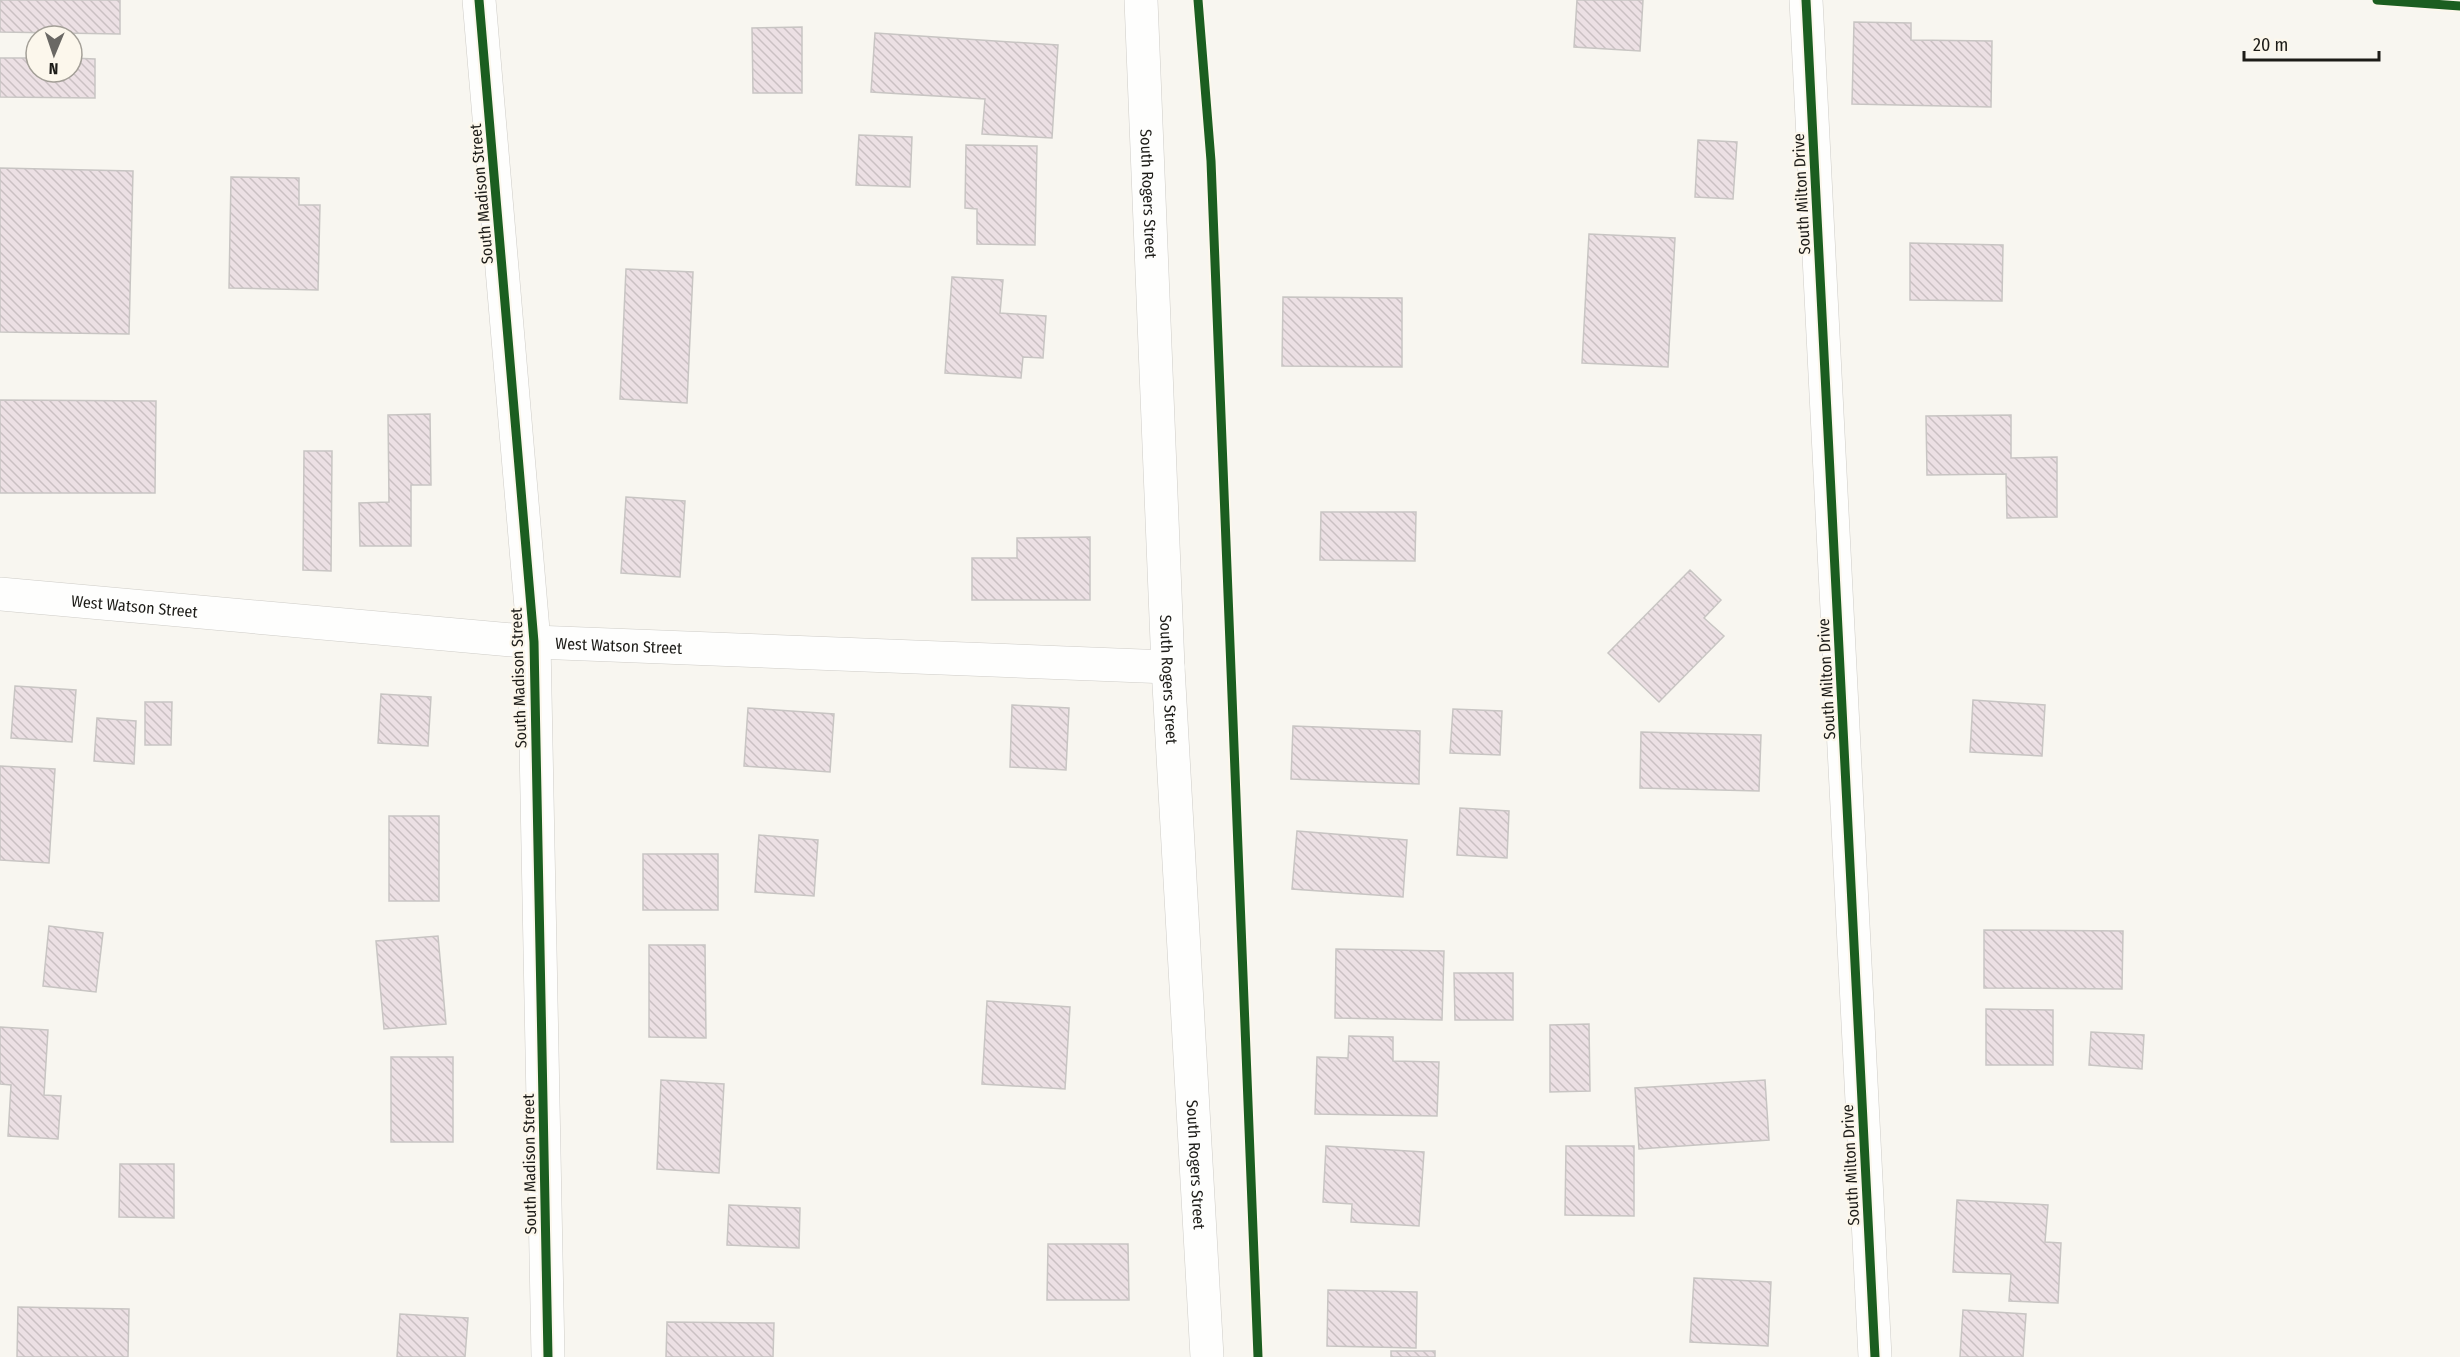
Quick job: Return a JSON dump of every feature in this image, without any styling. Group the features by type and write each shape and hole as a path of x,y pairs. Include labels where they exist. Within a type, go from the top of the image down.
{"street":[{"name":"South Madison Street","path":"479,0 534,642 548,1357"},
{"name":"South Rogers Street","path":"1141,0 1168,667 1207,1357"},
{"name":"South Milton Drive","path":"1806,0 1875,1357"},
{"name":"West Watson Street","path":"0,594 534,642 1168,667"}],"building":[{"path":"0,0 120,0 120,34 84,33 84,24 24,24 24,32 0,32"},
{"path":"1577,0 1643,0 1640,51 1574,47"},
{"path":"1854,22 1911,23 1911,40 1992,41 1991,107 1852,104"},
{"path":"802,27 802,93 753,93 752,28"},
{"path":"875,33 1058,45 1052,138 982,134 985,99 871,92"},
{"path":"0,58 24,58 24,84 84,84 84,59 95,59 95,98 0,97"},
{"path":"859,135 912,137 910,187 856,185"},
{"path":"1698,140 1737,142 1733,199 1695,197"},
{"path":"966,145 1037,146 1035,245 977,244 977,209 965,208"},
{"path":"0,168 133,171 129,334 0,332"},
{"path":"231,177 299,178 299,205 320,205 318,290 229,288"},
{"path":"1589,234 1675,238 1668,367 1582,363"},
{"path":"1910,243 2003,245 2002,301 1910,300"},
{"path":"626,269 693,272 687,403 620,399"},
{"path":"952,277 1003,280 1000,313 1046,316 1043,358 1023,357 1021,378 945,373"},
{"path":"1283,297 1402,298 1402,367 1282,366"},
{"path":"0,400 156,401 155,493 0,493"},
{"path":"430,414 431,485 411,485 411,546 360,546 359,503 389,502 388,415"},
{"path":"2011,415 2011,458 2057,457 2057,517 2007,518 2006,474 1927,475 1926,416"},
{"path":"304,451 332,451 331,571 303,570"},
{"path":"626,497 685,501 680,577 621,573"},
{"path":"1321,512 1416,512 1415,561 1320,560"},
{"path":"1090,537 1090,600 972,600 972,558 1017,558 1017,538"},
{"path":"1690,570 1721,600 1704,618 1724,636 1659,702 1608,653"},
{"path":"15,686 76,690 72,742 11,738"},
{"path":"381,694 431,697 428,746 378,743"},
{"path":"1973,700 2045,705 2042,756 1970,752"},
{"path":"145,702 172,702 171,745 145,745"},
{"path":"1012,705 1069,708 1066,770 1010,767"},
{"path":"748,708 834,714 830,772 744,766"},
{"path":"1453,709 1502,711 1500,755 1450,753"},
{"path":"97,718 136,721 134,764 94,761"},
{"path":"1293,726 1420,731 1419,784 1291,779"},
{"path":"1641,732 1761,735 1759,791 1640,788"},
{"path":"0,766 55,769 49,863 0,860"},
{"path":"1460,808 1509,811 1507,858 1457,855"},
{"path":"389,816 439,816 439,901 389,901"},
{"path":"1297,831 1407,840 1403,897 1292,889"},
{"path":"759,835 818,840 814,896 755,892"},
{"path":"643,854 718,854 718,910 643,910"},
{"path":"49,926 103,933 96,992 43,986"},
{"path":"1984,930 2123,931 2122,989 1984,988"},
{"path":"438,936 446,1024 384,1029 376,941"},
{"path":"649,945 705,945 706,1038 649,1037"},
{"path":"1336,949 1444,951 1442,1020 1335,1018"},
{"path":"1454,973 1513,973 1513,1020 1455,1020"},
{"path":"987,1001 1070,1007 1065,1089 982,1084"},
{"path":"1986,1009 2053,1010 2053,1065 1986,1065"},
{"path":"1589,1024 1590,1091 1550,1092 1550,1025"},
{"path":"0,1027 48,1030 44,1095 61,1096 58,1139 8,1136 11,1085 0,1084"},
{"path":"2091,1032 2144,1035 2142,1069 2089,1065"},
{"path":"1349,1036 1393,1037 1393,1061 1439,1062 1437,1116 1315,1114 1317,1057 1348,1058"},
{"path":"391,1057 453,1057 453,1142 391,1142"},
{"path":"661,1080 724,1084 719,1173 657,1169"},
{"path":"1765,1080 1769,1140 1639,1149 1635,1088"},
{"path":"1326,1146 1424,1152 1419,1226 1351,1222 1352,1204 1323,1202"},
{"path":"1566,1146 1634,1146 1634,1216 1565,1215"},
{"path":"120,1164 174,1164 174,1218 119,1217"},
{"path":"1957,1200 2048,1205 2045,1242 2061,1243 2058,1303 2009,1301 2011,1274 1953,1272"},
{"path":"729,1205 800,1208 799,1248 727,1245"},
{"path":"1048,1244 1128,1244 1129,1300 1047,1300"},
{"path":"1694,1278 1771,1282 1768,1346 1690,1342"},
{"path":"1328,1290 1417,1292 1416,1348 1327,1346"},
{"path":"18,1307 129,1309 128,1357 17,1357"},
{"path":"1963,1310 2026,1314 2023,1357 1960,1357"},
{"path":"400,1314 468,1318 465,1357 397,1357"},
{"path":"667,1322 774,1323 773,1357 666,1357"},
{"path":"1391,1351 1435,1351 1435,1357 1391,1357"}],"cycle path":[{"path":"479,0 534,642 548,1357"},
{"path":"1198,0 1211,161 1258,1357"},
{"path":"1806,0 1875,1357"},
{"path":"2377,0 2460,6"}]}
